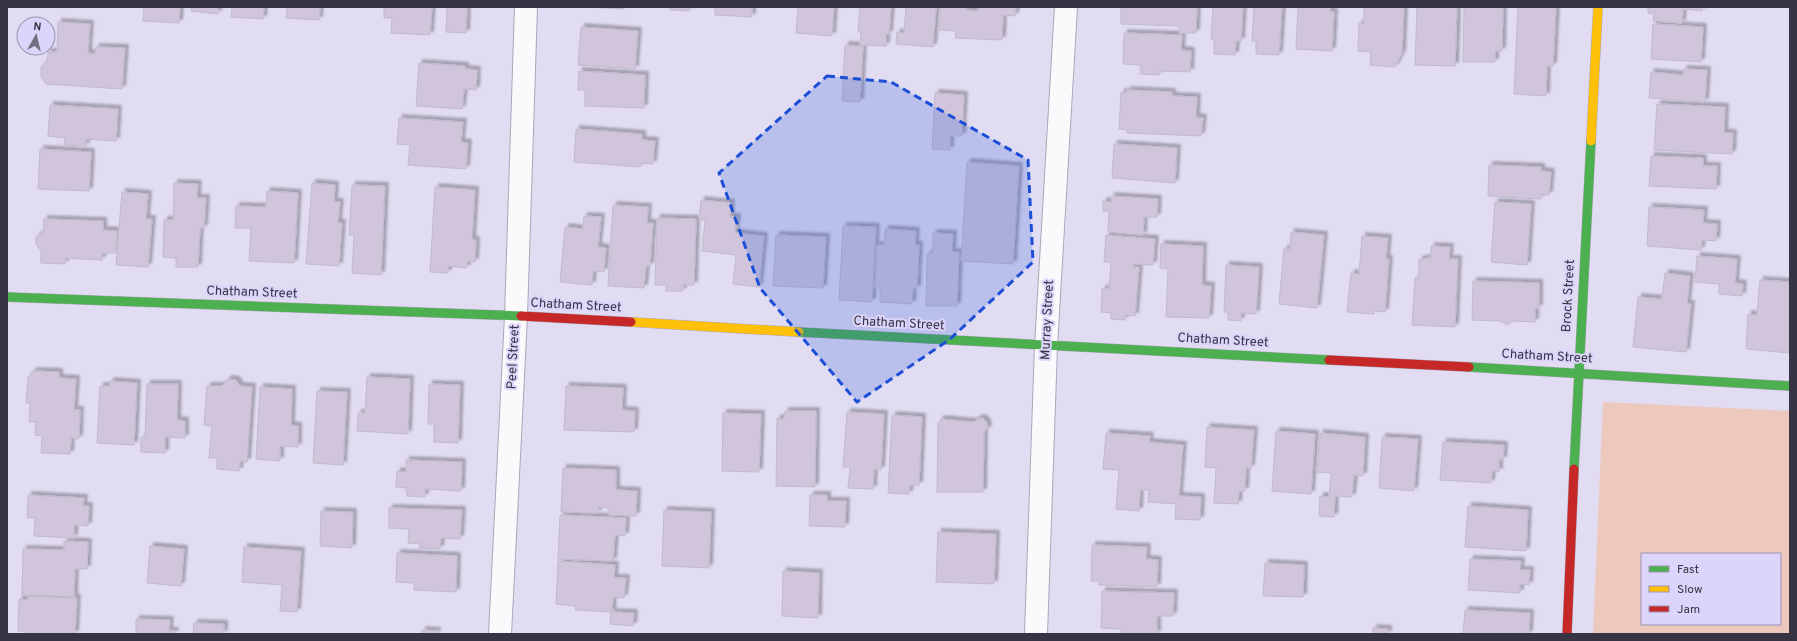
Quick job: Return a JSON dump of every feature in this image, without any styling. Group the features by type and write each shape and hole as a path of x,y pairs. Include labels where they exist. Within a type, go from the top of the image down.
{"street":[{"name":"Peel Street","path":"500,634 516,316 526,7"},
{"name":"Murray Street","path":"1036,634 1046,346 1066,7"},
{"name":"Brock Street","path":"1567,634 1578,372 1598,7"},
{"name":"Chatham Street","path":"7,297 516,316 1046,346 1578,372 1790,386"}],"highlighted area":[{"path":"827,76 891,82 1028,160 1033,262 949,340 857,402 760,288 719,173"}],"shaded area":[{"path":"1603,402 1790,411 1790,634 1593,634"}],"building":[{"path":"144,7 180,7 179,23 143,21"},
{"path":"191,7 218,7 218,14 191,11"},
{"path":"232,7 264,7 263,19 231,17"},
{"path":"287,7 320,7 319,20 286,18"},
{"path":"384,7 432,7 430,35 391,33 392,18 384,18"},
{"path":"447,7 467,7 466,33 446,32"},
{"path":"585,7 624,7 624,9"},
{"path":"670,7 690,7 689,11 670,10"},
{"path":"715,7 752,7 752,17 715,15"},
{"path":"798,7 834,7 832,36 796,33"},
{"path":"860,7 891,7 889,34 886,34 886,46 860,45 861,32 858,32"},
{"path":"906,7 936,7 933,47 896,44 897,32 904,33"},
{"path":"941,7 966,7 966,10 978,11 978,7 1016,7 1015,16 1003,15 1002,40 955,38 956,31 939,30"},
{"path":"1121,7 1197,7 1196,33 1179,33 1179,26 1121,24"},
{"path":"1213,7 1243,7 1241,41 1236,41 1235,55 1214,54 1214,39 1211,39"},
{"path":"1254,7 1282,7 1279,55 1256,54 1256,41 1252,41"},
{"path":"1298,7 1331,7 1330,12 1334,12 1332,51 1296,49"},
{"path":"1364,7 1404,7 1402,53 1395,67 1370,65 1371,52 1358,51 1359,23 1364,24"},
{"path":"1417,7 1457,7 1455,66 1415,65"},
{"path":"1464,7 1503,7 1502,51 1495,51 1495,62 1463,62"},
{"path":"1518,7 1556,7 1553,66 1547,66 1546,96 1514,94"},
{"path":"1648,7 1703,7 1702,11 1683,9 1682,23 1653,21 1654,14 1648,13"},
{"path":"58,22 90,24 88,53 95,54 96,47 125,48 122,89 46,84 41,76 41,67 47,62 48,56 56,56"},
{"path":"1653,24 1703,27 1701,62 1651,59"},
{"path":"581,27 638,31 635,69 578,65"},
{"path":"1124,33 1182,35 1181,50 1191,51 1190,72 1159,71 1159,75 1140,74 1141,65 1123,64"},
{"path":"845,45 863,46 860,102 842,101"},
{"path":"419,63 465,66 465,69 477,70 476,90 464,89 462,109 416,106"},
{"path":"1684,69 1707,70 1705,102 1649,98 1651,72 1683,75"},
{"path":"579,71 645,75 644,108 585,106 585,90 578,90"},
{"path":"1127,90 1172,92 1172,96 1197,97 1196,117 1203,118 1201,136 1127,133 1127,130 1119,129 1121,92 1127,93"},
{"path":"935,93 964,95 962,136 950,136 950,150 932,149"},
{"path":"1657,104 1725,107 1724,133 1733,133 1732,154 1654,150"},
{"path":"50,105 118,109 116,141 86,139 86,146 64,145 65,138 48,136"},
{"path":"399,118 463,122 461,142 468,143 466,169 408,165 410,145 397,144"},
{"path":"576,129 642,134 642,140 655,141 653,164 641,163 640,167 574,162"},
{"path":"1114,144 1177,148 1175,183 1112,178"},
{"path":"40,149 91,152 89,191 38,189"},
{"path":"1651,156 1703,158 1703,166 1717,166 1716,189 1649,186"},
{"path":"967,162 1019,166 1013,264 961,261"},
{"path":"1489,165 1541,167 1541,171 1551,172 1549,195 1542,194 1541,199 1488,196"},
{"path":"174,183 198,184 197,198 206,198 204,228 200,228 198,267 176,267 176,258 163,257 164,220 173,220"},
{"path":"312,183 335,185 334,202 340,202 338,223 342,223 339,266 306,264"},
{"path":"352,185 385,186 381,275 352,273 354,235 349,235"},
{"path":"435,187 475,190 472,240 476,240 475,262 467,261 467,268 448,266 448,273 430,272"},
{"path":"267,191 298,193 294,263 249,261 251,228 235,228 236,206 266,207"},
{"path":"122,192 148,194 146,219 152,219 148,267 116,265"},
{"path":"1111,196 1158,199 1157,217 1144,217 1143,235 1108,232 1109,211 1103,211 1103,201 1111,202"},
{"path":"701,200 731,203 730,217 737,217 735,233 764,236 759,287 733,284 736,255 702,251 705,220 699,219"},
{"path":"1495,202 1531,204 1527,265 1491,262"},
{"path":"613,205 648,207 647,223 653,223 650,266 646,266 644,288 608,286"},
{"path":"1649,207 1704,210 1703,223 1717,224 1716,241 1702,240 1701,250 1647,246"},
{"path":"584,216 601,217 598,247 606,248 604,272 593,271 592,285 560,282 565,227 583,229"},
{"path":"657,218 696,219 694,285 683,285 683,291 666,291 666,285 655,285"},
{"path":"44,219 103,221 103,230 117,231 116,253 102,253 102,260 65,258 65,264 41,263 41,251 36,244 36,237 43,232"},
{"path":"843,226 876,227 872,302 839,300"},
{"path":"885,229 916,231 915,245 919,245 917,289 913,288 912,304 880,302 880,288 875,288 877,245 884,245"},
{"path":"1291,232 1324,235 1317,308 1279,304 1284,249 1290,249"},
{"path":"933,233 953,234 952,252 959,252 957,306 926,306 927,254 933,253"},
{"path":"776,235 826,237 823,288 773,286"},
{"path":"1106,235 1155,239 1153,265 1133,264 1133,267 1139,267 1135,316 1125,315 1125,320 1111,319 1111,313 1101,312 1102,289 1109,289 1111,262 1104,262"},
{"path":"1362,236 1388,238 1386,259 1389,259 1385,312 1374,311 1374,314 1347,312 1351,273 1359,274"},
{"path":"1161,244 1203,246 1202,285 1211,286 1209,318 1166,317 1168,269 1160,268"},
{"path":"1431,246 1450,247 1449,259 1458,259 1455,327 1412,325 1415,278 1419,278 1419,260 1431,257"},
{"path":"1697,256 1737,259 1735,283 1743,284 1742,296 1719,294 1719,284 1695,282"},
{"path":"1226,265 1259,267 1256,314 1241,313 1241,321 1228,320 1228,312 1224,312"},
{"path":"1665,273 1690,276 1687,304 1691,304 1686,352 1633,347 1638,297 1662,299"},
{"path":"1760,280 1790,282 1790,353 1746,349 1748,314 1757,315"},
{"path":"1473,281 1539,283 1539,308 1535,308 1535,322 1512,321 1508,325 1500,321 1472,320"},
{"path":"34,371 59,372 59,378 76,379 74,410 80,410 79,439 71,438 70,454 41,453 42,436 35,435 36,422 29,422 30,403 26,403 28,377"},
{"path":"367,377 410,379 408,434 357,431 358,413 365,413"},
{"path":"228,379 236,380 240,386 252,387 247,462 240,461 239,471 217,469 217,458 209,458 212,426 204,425 207,386 222,386"},
{"path":"110,381 137,383 134,445 97,443 100,386 110,386"},
{"path":"147,384 178,384 177,420 185,421 185,438 165,437 165,453 141,452 141,437 145,437"},
{"path":"429,384 460,385 458,443 434,442 434,424 428,424"},
{"path":"566,386 623,388 622,410 635,411 634,432 564,430"},
{"path":"260,387 292,389 291,425 298,426 298,447 280,446 280,461 256,459"},
{"path":"317,391 347,392 343,465 313,463"},
{"path":"785,411 816,411 815,487 776,486 777,418 784,419"},
{"path":"847,412 884,414 881,470 874,469 873,489 848,488 850,467 843,467"},
{"path":"723,413 761,414 759,472 722,471"},
{"path":"892,415 922,417 919,485 910,485 909,494 888,493"},
{"path":"983,418 987,423 988,429 984,431 983,492 937,492 938,423 941,419 974,422 977,419"},
{"path":"1207,427 1254,430 1251,468 1246,468 1245,491 1239,491 1238,504 1214,503 1216,468 1205,467"},
{"path":"1276,431 1315,434 1311,494 1272,491"},
{"path":"1106,433 1150,436 1149,442 1183,445 1179,496 1201,497 1200,520 1175,519 1176,504 1148,502 1149,490 1140,490 1139,511 1116,509 1119,470 1103,469"},
{"path":"1320,433 1365,437 1363,476 1354,475 1352,497 1335,496 1334,517 1319,516 1320,496 1329,497 1331,473 1317,472"},
{"path":"1382,437 1418,439 1414,491 1379,488"},
{"path":"1443,442 1504,445 1503,460 1499,459 1499,472 1492,471 1491,483 1440,480"},
{"path":"406,460 462,462 461,491 425,489 425,497 407,496 406,488 396,487 397,471 406,472"},
{"path":"563,468 616,470 616,490 637,491 636,516 609,515 609,508 598,507 598,513 561,512"},
{"path":"28,495 84,498 83,506 89,506 88,526 74,525 74,538 34,536 35,518 27,518"},
{"path":"810,495 827,495 827,501 846,501 845,527 809,526"},
{"path":"1468,506 1528,510 1526,551 1465,547"},
{"path":"389,508 462,510 460,539 441,538 440,549 419,548 421,544 408,543 409,529 389,528"},
{"path":"664,510 711,512 709,568 662,566"},
{"path":"321,511 353,512 352,548 320,546"},
{"path":"560,515 626,518 625,536 615,535 613,561 558,559"},
{"path":"938,532 996,534 994,584 936,582"},
{"path":"64,541 88,542 87,569 75,569 74,597 22,595 23,549 64,550"},
{"path":"1092,545 1147,547 1146,559 1158,560 1157,587 1099,585 1099,581 1091,581"},
{"path":"150,546 184,549 181,586 147,583"},
{"path":"244,547 301,551 297,612 280,611 282,585 242,582"},
{"path":"397,553 457,556 456,592 414,590 414,583 396,582"},
{"path":"1470,559 1521,561 1520,570 1530,570 1529,585 1520,584 1520,593 1468,590"},
{"path":"558,561 615,565 614,578 626,578 624,598 613,597 612,612 634,613 633,626 610,624 611,612 575,610 576,606 556,604"},
{"path":"1265,563 1304,565 1303,597 1263,596"},
{"path":"783,571 819,573 818,618 782,616"},
{"path":"1102,591 1174,593 1173,616 1157,616 1157,634 1121,634 1121,629 1101,628"},
{"path":"28,596 77,598 75,634 26,634 26,631 18,631 19,599 28,600"},
{"path":"1465,610 1530,613 1529,634 1463,634"},
{"path":"136,619 170,620 169,631 175,631 175,634 136,634"},
{"path":"194,623 224,624 224,634 193,634"},
{"path":"1373,628 1388,629 1388,634 1373,634"},
{"path":"422,630 437,631 437,634 422,634"}],"traffic: fast":[{"path":"1574,469 1591,141"},
{"path":"7,297 521,316"},
{"path":"799,332 1329,360"},
{"path":"1469,367 1790,386"}],"traffic: slow":[{"path":"1591,141 1598,7"},
{"path":"631,322 799,332"}],"traffic: jam":[{"path":"521,316 631,322"},
{"path":"1329,360 1469,367"},
{"path":"1567,634 1574,469"}]}
